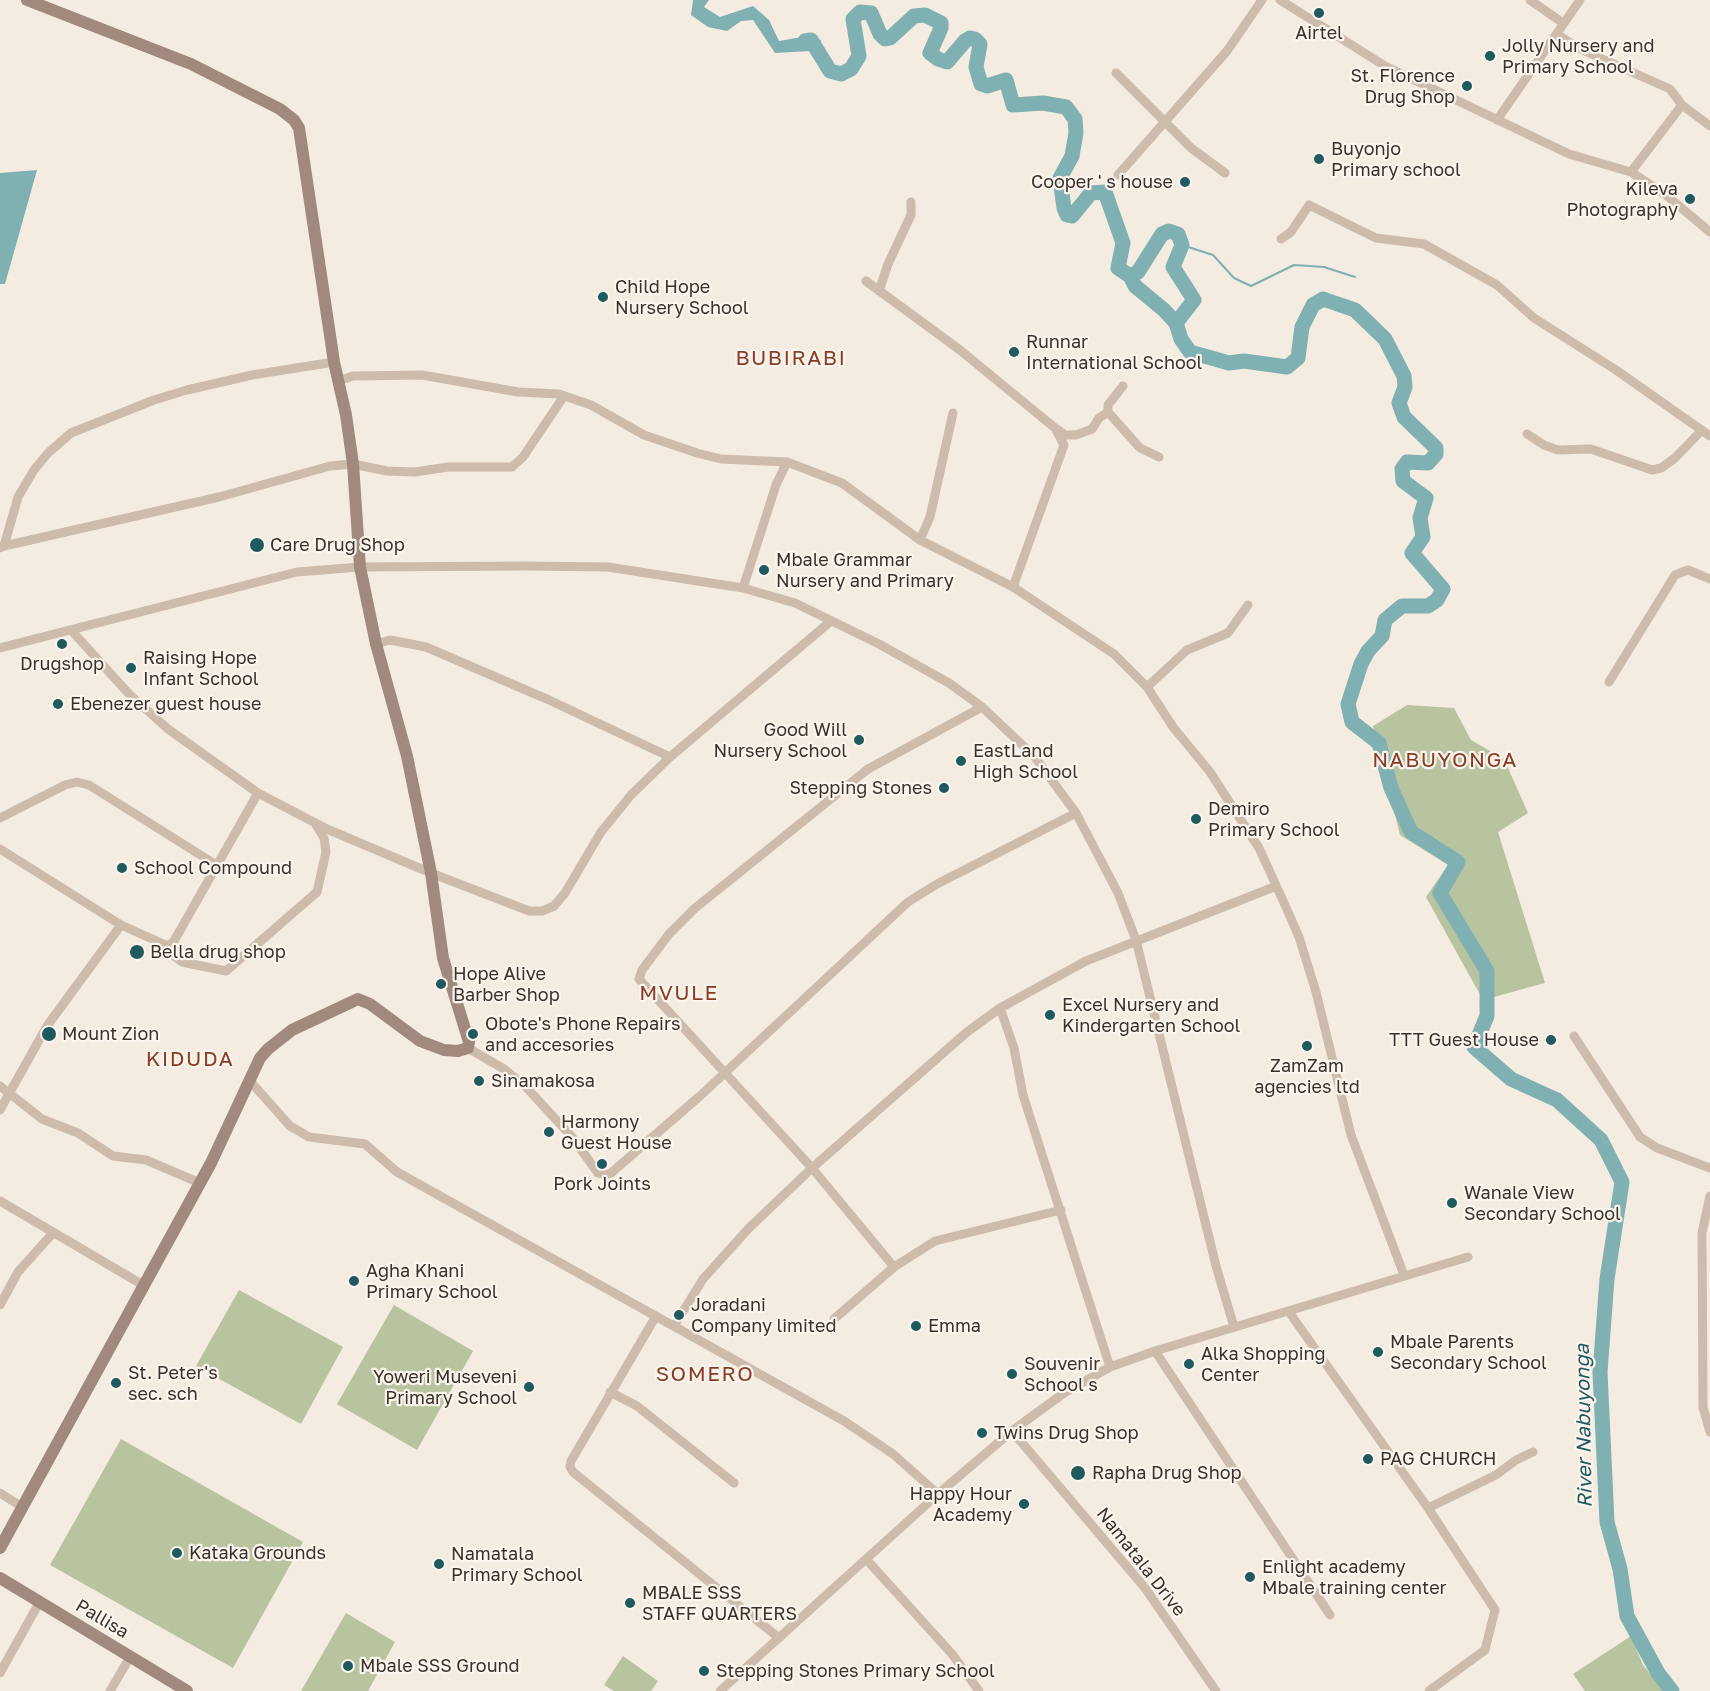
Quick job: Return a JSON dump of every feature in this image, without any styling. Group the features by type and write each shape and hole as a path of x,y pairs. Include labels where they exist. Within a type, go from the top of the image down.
{"street":[{"path":"27,0 191,64 280,109 294,120 299,128 334,362 353,464 360,567 375,644 407,756 431,873 443,958 469,1042 468,1048"},
{"path":"1118,176 1164,120 1227,51 1262,0"},
{"path":"1280,0 1345,43 1385,66 1569,154 1631,172 1666,195 1710,232"},
{"path":"1530,0 1563,23"},
{"path":"1497,120 1580,0"},
{"path":"1557,34 1578,48 1670,88 1682,105 1710,126"},
{"path":"1116,73 1191,148 1225,173"},
{"path":"1631,172 1682,105"},
{"path":"879,291 911,216 911,202"},
{"path":"1281,239 1292,232 1309,205 1376,238 1424,244 1497,285 1534,318 1654,396 1710,436"},
{"path":"866,281 960,350 1065,435 1076,435 1092,429 1099,418 1108,412"},
{"path":"2,547 18,497 34,470 48,453 71,433 154,400 187,390 252,375 334,362"},
{"path":"338,381 353,376 422,375 518,392 564,396 605,412 644,435 698,453 721,459 787,462 842,483 921,540 1013,587 1114,654 1147,687 1173,727 1210,772 1259,848 1274,886 1299,937 1316,992 1351,1135 1404,1275"},
{"path":"1123,386 1108,405 1108,412 1140,448 1159,457"},
{"path":"2,547 219,497 330,466 353,464 387,471 415,472 448,467 512,467 523,458 564,396"},
{"path":"921,540 930,517 953,413"},
{"path":"1013,587 1064,446 1055,428"},
{"path":"1527,434 1544,445 1558,450 1592,449 1652,470 1661,468 1675,458 1701,431"},
{"path":"743,588 776,484 787,462"},
{"path":"0,648 297,572 360,567 608,567 743,588 795,603 879,644 949,684 982,707 1034,756 1076,813 1118,893 1136,940 1216,1266 1234,1327"},
{"path":"1610,682 1675,575 1688,570 1710,579"},
{"path":"1147,687 1187,650 1227,633 1248,605"},
{"path":"71,630 129,694 168,729 258,793 315,823 431,873 529,911 542,911 555,906 565,893 616,811 670,757 831,621"},
{"path":"375,644 390,640 426,647 549,700 670,757"},
{"path":"894,1267 812,1168 639,979 642,970 669,934 694,909 868,769 982,707"},
{"path":"0,818 65,785 77,782 89,785 218,866"},
{"path":"159,944 168,946 174,941 258,793"},
{"path":"0,1548 200,1183 260,1058 275,1042 292,1030 358,999 370,1004 420,1041 444,1050 468,1048 504,1069 526,1087 572,1137 598,1173 604,1175 611,1173 725,1072 908,902 937,884 1076,813"},
{"path":"0,849 121,925 159,944 183,962 226,971 317,892 326,852 324,838 315,823"},
{"path":"674,1326 704,1279 750,1228 812,1168 967,1032 1000,1008 1086,961 1274,886"},
{"path":"0,1110 47,1026 121,925"},
{"path":"1000,1008 1014,1048 1023,1095 1110,1367"},
{"path":"1574,1036 1640,1137 1657,1148 1710,1168"},
{"path":"250,1081 290,1126 309,1137 364,1144 397,1172 844,1421 893,1454 938,1494"},
{"path":"0,1086 42,1119 78,1133 113,1156 146,1160 200,1183"},
{"path":"1710,1196 1702,1233 1707,1301 1703,1407 1710,1432"},
{"path":"0,1201 52,1234 94,1255 143,1285"},
{"path":"834,1319 894,1267 935,1241 1061,1210"},
{"path":"0,1305 18,1272 52,1234"},
{"path":"725,1690 938,1494 1012,1431 1064,1393 1110,1367 1234,1327 1468,1257"},
{"path":"1289,1312 1428,1508 1495,1610 1485,1650 1429,1691"},
{"path":"656,1316 571,1461 573,1472 779,1638"},
{"path":"1155,1352 1330,1615"},
{"path":"610,1392 637,1406 734,1484"},
{"name":"Namatala Drive","path":"1012,1431 1145,1588 1216,1691"},
{"path":"1428,1508 1496,1475 1516,1460 1533,1452"},
{"path":"0,1493 22,1507"},
{"path":"867,1559 952,1654 979,1691"},
{"name":"Pallisa","path":"0,1578 187,1691"},
{"path":"0,1674 39,1603"},
{"path":"110,1691 130,1657"}],"green space":[{"path":"1407,705 1454,708 1471,740 1504,759 1528,813 1498,832 1545,983 1483,1000 1426,897 1448,865 1400,835 1373,726"},
{"path":"239,1290 343,1347 301,1424 196,1366"},
{"path":"394,1305 473,1351 417,1450 337,1404"},
{"name":"Kataka Grounds","path":"121,1439 303,1542 233,1668 50,1565"},
{"name":"Mbale SSS Ground","path":"346,1613 395,1642 368,1691 301,1691"},
{"path":"1631,1636 1643,1665 1664,1691 1585,1691 1573,1674"},
{"path":"623,1656 658,1681 651,1691 614,1691 604,1685"}],"water":[{"path":"693,0 709,0 704,7 720,17 753,6 769,20 779,41 802,37 821,40 821,49 815,57 811,51 775,53 753,20 741,21 727,31 708,27 691,15"},
{"path":"37,170 5,284 0,284 0,173"}],"waterway":[{"name":"River Nabuyonga","path":"805,41 811,40 830,71 841,74 851,69 859,56 853,19 860,12 871,13 880,34 885,39 890,38 914,16 925,15 941,23 930,53 938,59 947,62 965,41 970,38 975,39 980,44 976,67 981,84 987,86 1006,80 1013,105 1043,103 1066,107 1075,119 1076,133 1072,156 1060,178 1067,215 1072,216 1091,193 1105,192 1123,243 1118,268 1130,276 1138,272 1162,234 1169,231 1178,234 1182,245 1173,267 1194,300 1176,323 1181,339 1190,352 1229,363 1244,361 1287,367 1298,358 1302,327 1313,305 1323,299 1355,310 1385,339 1404,376 1405,387 1399,403 1404,417 1436,448 1436,454 1428,463 1407,462 1402,469 1403,481 1426,498 1420,518 1423,537 1412,553 1443,589 1437,600 1428,606 1402,606 1385,620 1382,636 1368,651 1361,664 1348,704 1352,722 1379,743 1391,788 1411,832 1458,862 1440,893 1487,971 1487,1016 1474,1047 1511,1079 1557,1100 1601,1140 1622,1182 1607,1279 1600,1372 1607,1522 1620,1569 1627,1616 1658,1673 1672,1691"},
{"path":"1182,245 1213,255 1234,278 1251,286 1294,265 1324,267 1355,277"},
{"path":"1130,276 1135,286 1176,323"}],"place":[{"name":"Airtel","path":"1319,13"},
{"name":"Jolly Nursery and Primary School","path":"1490,56"},
{"name":"St. Florence Drug Shop","path":"1467,86"},
{"name":"Buyonjo Primary school","path":"1319,159"},
{"name":"Cooper ' s house","path":"1185,182"},
{"name":"Kileva Photography","path":"1690,199"},
{"name":"Child Hope Nursery School","path":"603,297"},
{"name":"Runnar International School","path":"1014,352"},
{"name":"Care Drug Shop","path":"257,545"},
{"name":"Mbale Grammar Nursery and Primary","path":"764,570"},
{"name":"Drugshop","path":"62,644"},
{"name":"Raising Hope Infant School","path":"131,668"},
{"name":"Ebenezer guest house","path":"58,704"},
{"name":"Good Will Nursery School","path":"859,740"},
{"name":"EastLand High School","path":"961,761"},
{"name":"Stepping Stones","path":"944,788"},
{"name":"Demiro Primary School","path":"1196,819"},
{"name":"School Compound","path":"122,868"},
{"name":"Bella drug shop","path":"137,952"},
{"name":"Hope Alive Barber Shop","path":"441,984"},
{"name":"Excel Nursery and Kindergarten School","path":"1050,1015"},
{"name":"Mount Zion","path":"49,1034"},
{"name":"Obote's Phone Repairs and accesories","path":"473,1034"},
{"name":"TTT Guest House","path":"1551,1040"},
{"name":"ZamZam agencies ltd","path":"1307,1046"},
{"name":"Sinamakosa","path":"479,1081"},
{"name":"Harmony Guest House","path":"549,1132"},
{"name":"Pork Joints","path":"602,1164"},
{"name":"Wanale View Secondary School","path":"1452,1203"},
{"name":"Agha Khani Primary School","path":"354,1281"},
{"name":"Joradani Company limited","path":"679,1315"},
{"name":"Emma","path":"916,1326"},
{"name":"Mbale Parents Secondary School","path":"1378,1352"},
{"name":"Alka Shopping Center","path":"1189,1364"},
{"name":"Souvenir School s","path":"1012,1374"},
{"name":"St. Peter's sec. sch","path":"116,1383"},
{"name":"Yoweri Museveni Primary School","path":"529,1387"},
{"name":"Twins Drug Shop","path":"982,1433"},
{"name":"PAG CHURCH","path":"1368,1459"},
{"name":"Rapha Drug Shop","path":"1078,1473"},
{"name":"Happy Hour Academy","path":"1024,1504"},
{"name":"Kataka Grounds","path":"177,1553"},
{"name":"Namatala Primary School","path":"439,1564"},
{"name":"Enlight academy Mbale training center","path":"1250,1577"},
{"name":"MBALE SSS STAFF QUARTERS","path":"630,1603"},
{"name":"Mbale SSS Ground","path":"348,1666"},
{"name":"Stepping Stones Primary School","path":"704,1671"}],"district":[{"name":"BUBIRABI","path":"791,358"},
{"name":"NABUYONGA","path":"1445,760"},
{"name":"MVULE","path":"679,993"},
{"name":"KIDUDA","path":"190,1059"},
{"name":"SOMERO","path":"705,1374"}]}
